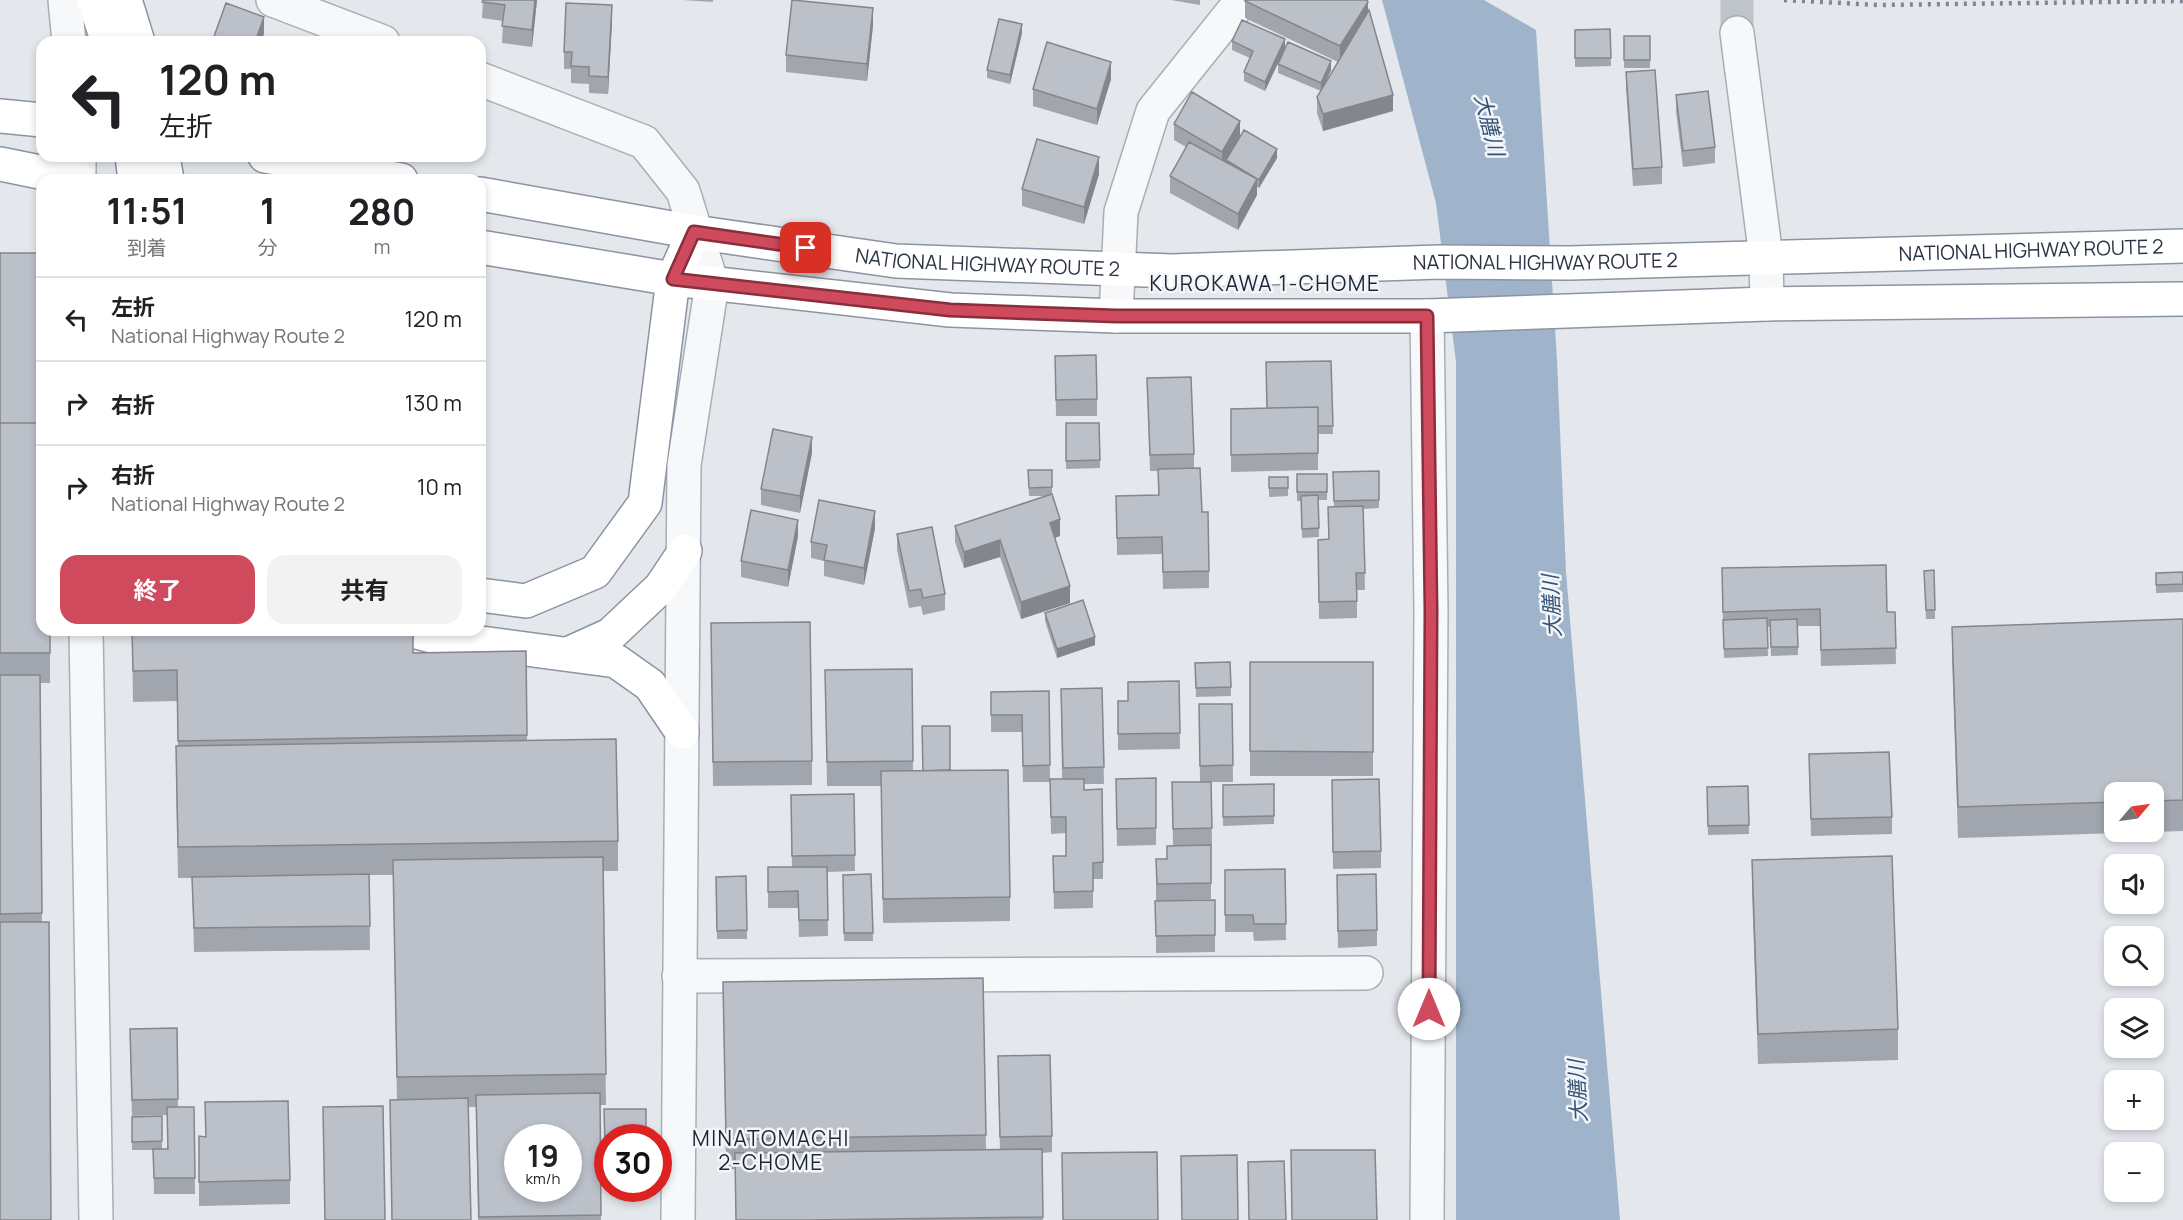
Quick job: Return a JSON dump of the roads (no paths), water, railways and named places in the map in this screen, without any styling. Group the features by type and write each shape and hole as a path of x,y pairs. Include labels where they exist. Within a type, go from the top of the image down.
{"highway":[{"path":"94,0 106,36"},
{"path":"125,0 136,36"},
{"path":"0,117 36,120"},
{"path":"299,162 367,174"},
{"path":"0,164 49,174"},
{"name":"NATIONAL HIGHWAY ROUTE 2","path":"486,195 694,232 896,261 1118,267 1172,271 1439,262 1570,263 2183,246"},
{"path":"486,596 526,601 595,572 645,503 673,279 694,232"},
{"path":"486,248 673,279 950,310 1116,316 1434,315 1767,304 2183,299"},
{"path":"568,654 610,635 661,587 685,551"},
{"path":"432,636 616,661 650,685 682,732"}],"street":[{"path":"65,0 68,36"},
{"path":"273,0 367,36"},
{"path":"1116,316 1121,212 1153,111 1242,0"},
{"path":"1737,33 1766,257 1767,304"},
{"path":"486,81 644,142 683,191 712,284 684,465 678,1220"},
{"path":"1427,1220 1434,315"},
{"path":"86,636 96,1220"},
{"path":"679,976 1366,973"}],"water":[{"name":"大膳川","path":"1382,0 1484,0 1536,30 1557,360 1566,572 1620,1220 1456,1220 1456,362 1436,203"}],"tunnel":[{"path":"1737,0 1737,33"}],"railway":[{"path":"1784,0 1878,5 2183,1"}],"district":[{"name":"KUROKAWA 1-CHOME","path":"1265,284"},
{"name":"MINATOMACHI 2-CHOME","path":"771,1151"}]}
